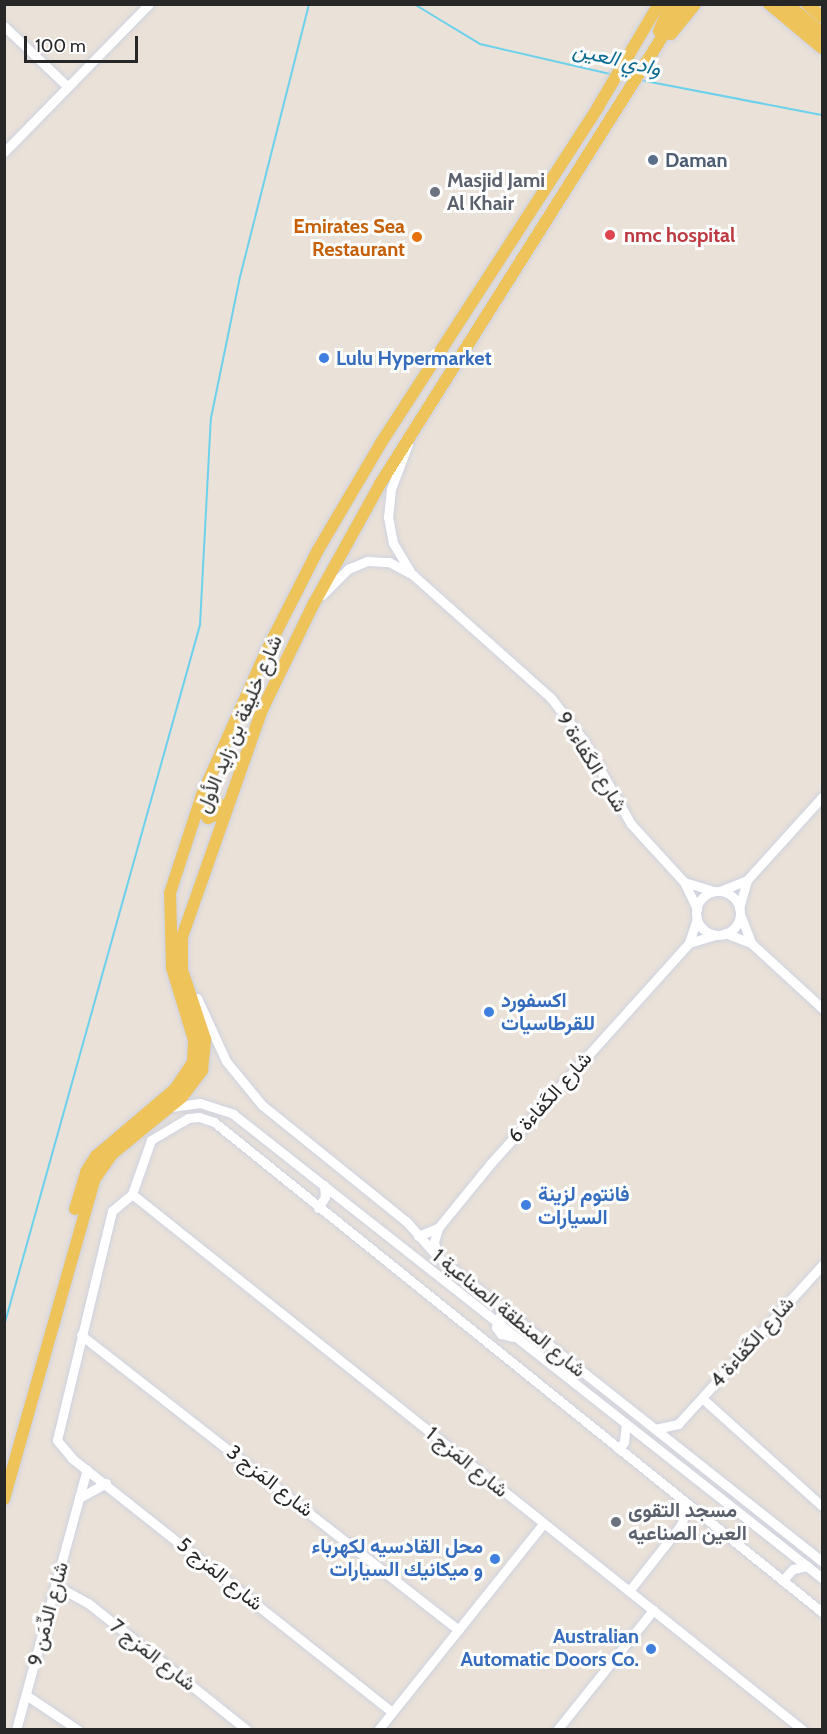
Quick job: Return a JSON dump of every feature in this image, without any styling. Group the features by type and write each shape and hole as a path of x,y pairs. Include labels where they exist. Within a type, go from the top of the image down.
{"main road":[{"name":"شارع خليفة بن زايد الأول","path":"4,1468 86,1172 102,1149 175,1089 193,1062 194,1040 172,968 169,902 183,845 221,752 289,605 355,486 598,107 659,4"},
{"path":"657,44 672,4"},
{"name":"شارع خليفة بن زايد الأول","path":"4,1499 89,1190 112,1154 169,1108 195,1082 206,1053 204,1031 184,980 181,948 186,915 248,743 313,605 410,436 610,123 683,4"},
{"path":"657,44 673,32 695,4"},
{"path":"763,4 822,48"},
{"path":"769,4 807,37"},
{"path":"787,4 822,33"},
{"path":"807,4 822,16"},
{"path":"221,752 220,766 203,810 208,818 215,815 237,758 248,743"}],"street":[{"path":"4,152 149,4"},
{"path":"4,26 68,87"},
{"name":"شارع الكَفاءة 9","path":"410,436 391,489 388,517 396,551 413,575 551,698 584,741 631,824 684,882 697,913"},
{"name":"شارع الكَفاءة 9","path":"313,605 343,573 360,563 389,562 413,575"},
{"path":"689,943 721,934 736,925 747,880 822,797"},
{"path":"747,880 703,897 697,913 704,929 751,943 822,1008"},
{"path":"684,882 732,896 751,943"},
{"name":"شارع الكَفاءة 6","path":"418,1236 438,1228 491,1163 689,943 697,913"},
{"name":"شارع المنطقة الصناعية 1","path":"184,980 226,1061 250,1094 406,1221 438,1257 822,1561"},
{"name":"شارع المنطقة الصناعية 1","path":"169,1108 201,1103 226,1110 822,1578"},
{"path":"81,1335 110,1216 118,1202 132,1194 151,1140 188,1118 199,1117 214,1122 621,1445 680,1498 822,1612"},
{"path":"321,1205 324,1185"},
{"name":"شارع المَزج 1","path":"132,1194 803,1730"},
{"path":"321,1205 342,1199"},
{"path":"438,1228 434,1242 438,1257"},
{"name":"شارع الكَفاءة 4","path":"656,1429 670,1428 682,1420 822,1265"},
{"path":"496,1322 509,1313"},
{"name":"شارع المَزج 5","path":"81,1335 56,1432 60,1446 392,1712"},
{"name":"شارع المَزج 3","path":"81,1335 458,1630"},
{"path":"702,1398 822,1506"},
{"path":"682,1420 677,1433 682,1449"},
{"path":"621,1445 626,1424"},
{"path":"621,1445 640,1435"},
{"name":"شارع الدِّمَن 9","path":"16,1730 87,1469"},
{"path":"79,1498 106,1483"},
{"path":"629,1591 681,1525 685,1512 680,1498"},
{"path":"681,1525 701,1515"},
{"path":"378,1730 544,1523"},
{"path":"783,1580 789,1572 791,1553"},
{"path":"789,1572 808,1566"},
{"name":"شارع المَزج 7","path":"56,1586 88,1603 247,1730"},
{"path":"557,1730 652,1610"},
{"path":"26,1695 78,1730"}],"waterway":[{"path":"4,1326 200,625 211,418 240,277 309,4"},
{"name":"وادي العين","path":"414,4 480,44 614,75"},
{"name":"وادي العين","path":"640,80 822,115"}],"place":[{"name":"Daman","path":"653,160"},
{"name":"Masjid Jami Al Khair","path":"435,192"},
{"name":"nmc hospital","path":"610,235"},
{"name":"Emirates Sea Restaurant","path":"417,237"},
{"name":"Lulu Hypermarket","path":"324,358"},
{"name":"اكسفورد للقرطاسيات","path":"489,1012"},
{"name":"فانتوم لزينة السيارات","path":"526,1205"},
{"name":"مسجد التقوى العين الصناعيه","path":"616,1522"},
{"name":"محل القادسيه لكهرباء و ميكانيك السيارات","path":"495,1559"},
{"name":"Australian Automatic Doors Co.","path":"651,1649"}]}
